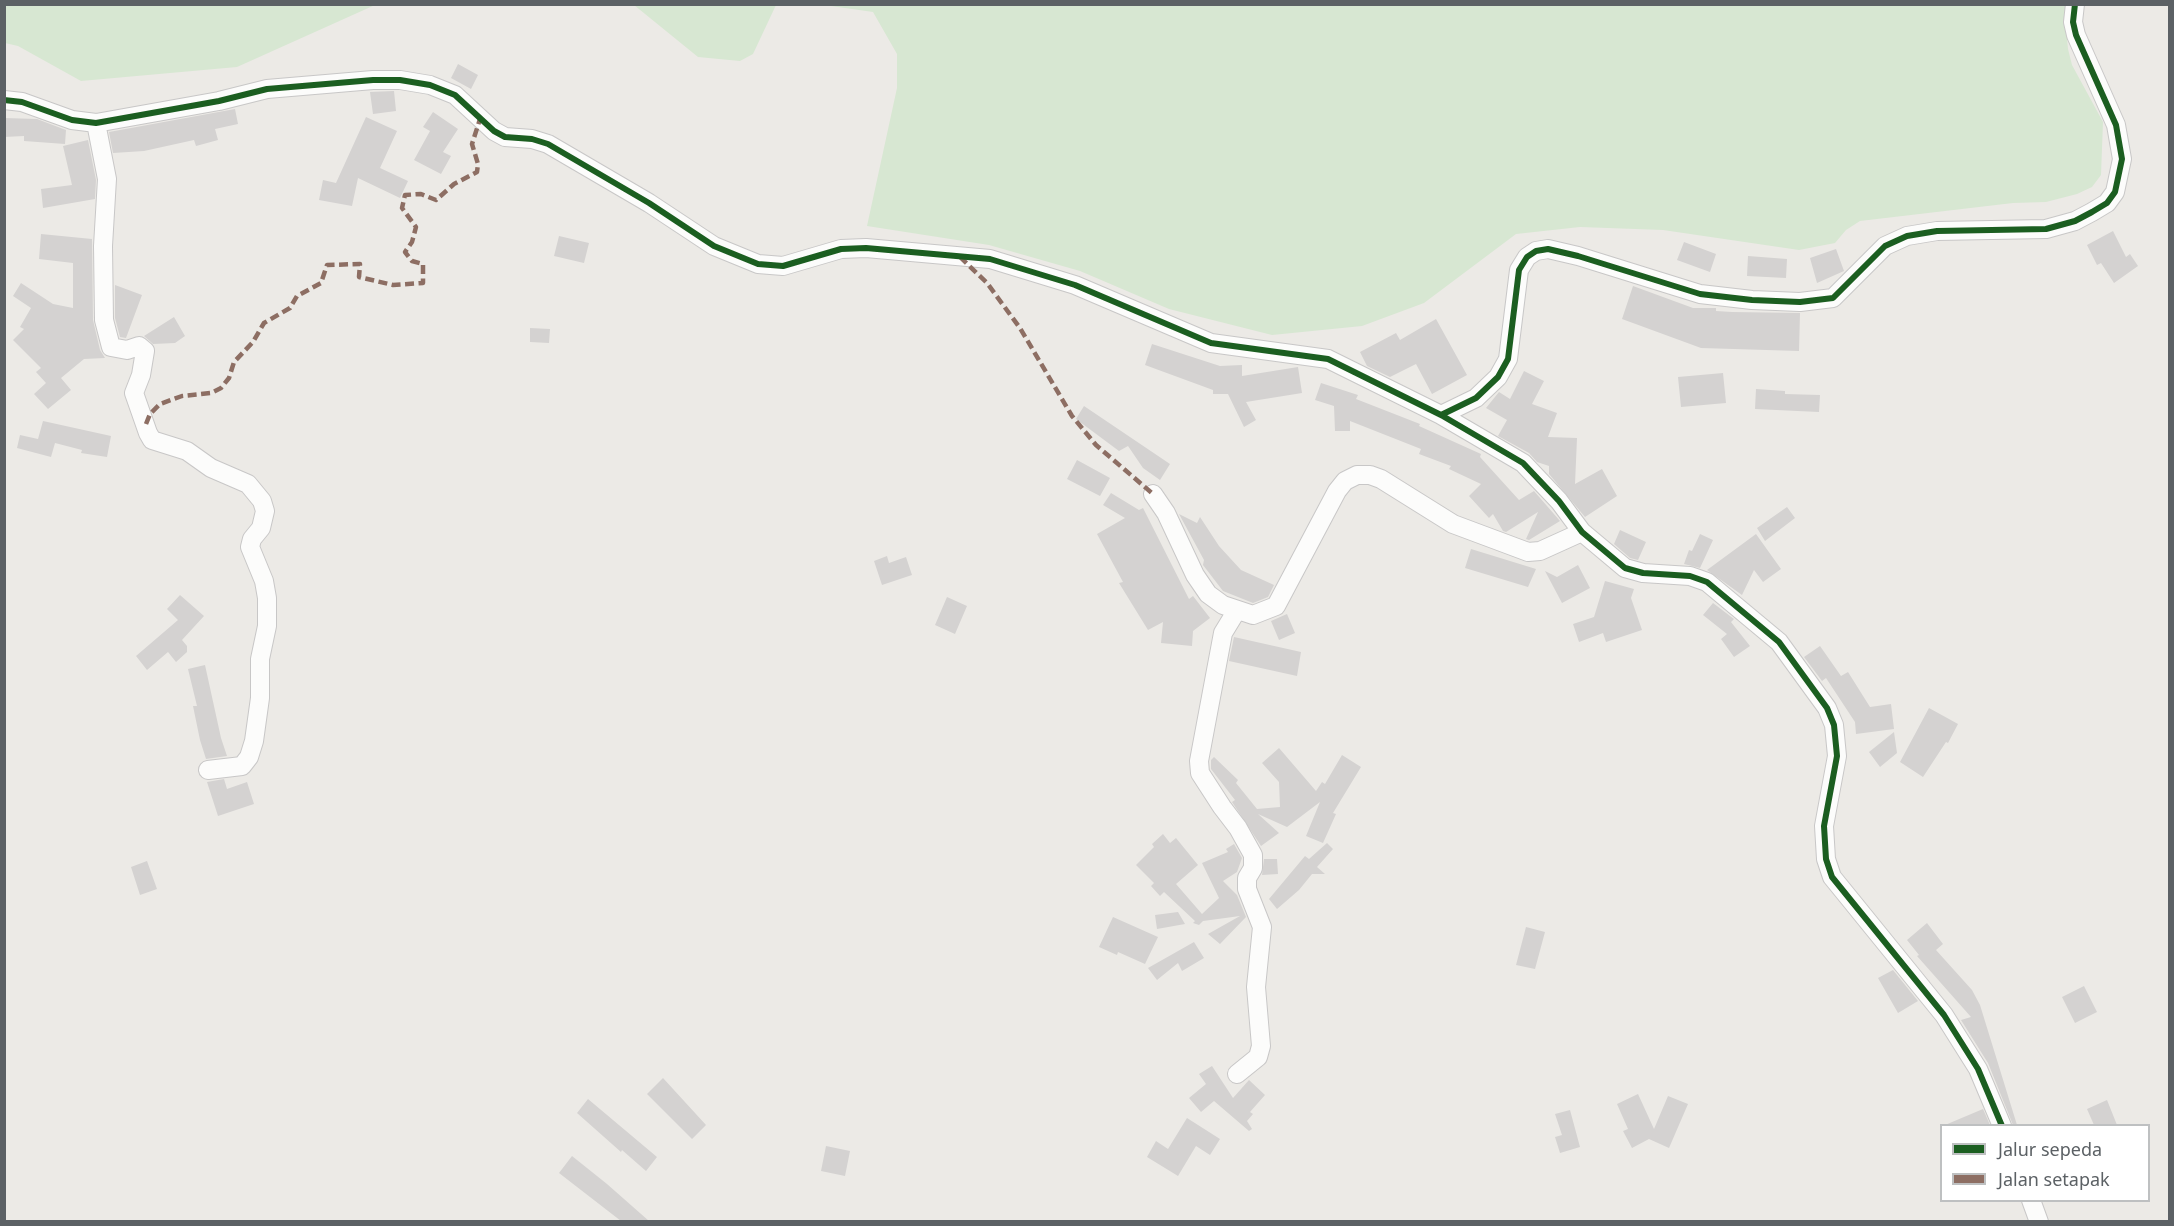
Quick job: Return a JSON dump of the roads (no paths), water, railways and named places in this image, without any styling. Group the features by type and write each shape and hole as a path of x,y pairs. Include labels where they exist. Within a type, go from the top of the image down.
{"street":[{"path":"1441,415 1476,399 1498,377 1508,358 1519,270 1527,257 1536,251 1548,249 1578,256 1700,294 1752,300 1800,302 1833,298 1885,246 1907,236 1937,231 2046,229 2075,222 2092,213 2107,203 2115,192 2122,159 2116,125 2076,35 2073,22 2075,4"},
{"path":"4,100 22,102 72,120 96,123 219,101 267,89 373,80 400,80 430,85 455,95 494,131 505,137 532,139 548,144 714,246 758,264 783,266 841,249 866,248 990,259 1075,285 1211,343 1328,359 1441,415 1523,463 1559,501 1582,532 1625,568 1643,573 1690,576 1718,589 1779,642 1827,708 1838,740 1824,826 1826,859 1832,877 1944,1015 1978,1069 2002,1124"},
{"path":"96,123 106,179 103,246 104,320 111,347 127,350 139,346 145,351 141,375 134,393 148,433 152,440 187,451 211,468 248,484 262,501 265,511 261,528 252,539 250,547 264,581 267,598 267,626 260,659 260,698 254,741 249,757 242,766 208,770"},
{"path":"1153,494 1166,513 1195,575 1208,594 1236,610 1253,615 1276,606 1337,491 1345,481 1357,475 1370,475 1381,479 1453,524 1528,552 1547,549 1582,532"},
{"path":"1236,610 1223,633 1199,761 1200,773 1239,828 1253,855 1253,868 1247,878 1247,889 1262,927 1256,987 1261,1046 1258,1057 1249,1067 1237,1074"},
{"path":"2032,1202 2039,1221"}]}
